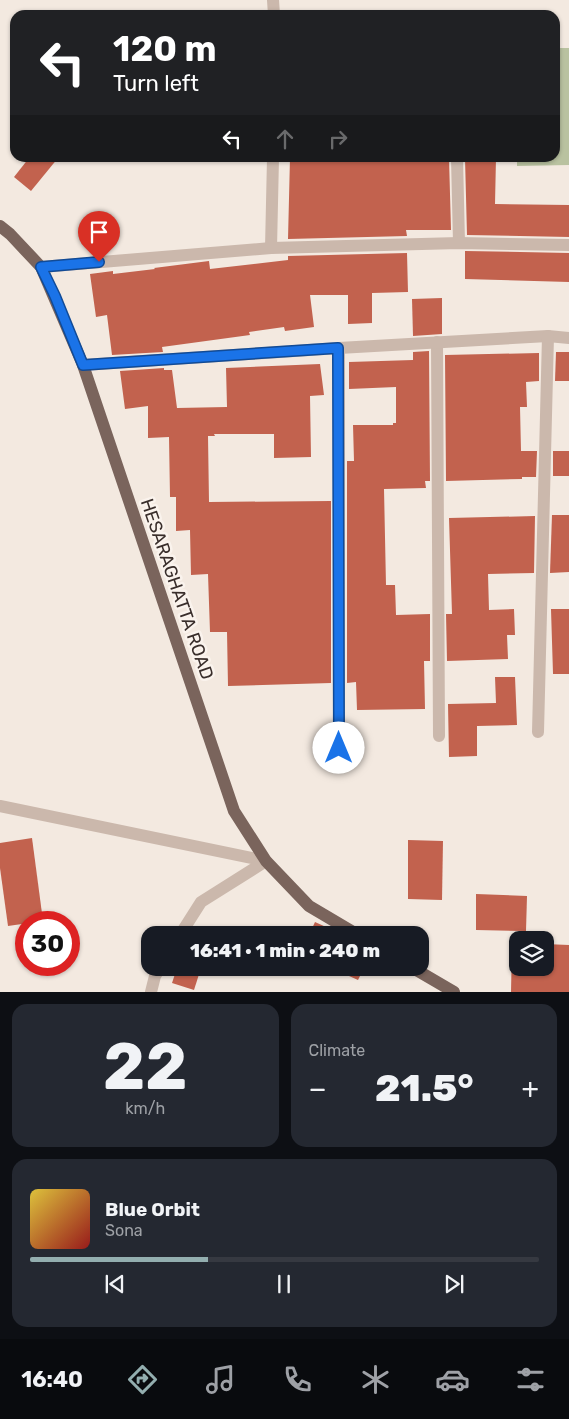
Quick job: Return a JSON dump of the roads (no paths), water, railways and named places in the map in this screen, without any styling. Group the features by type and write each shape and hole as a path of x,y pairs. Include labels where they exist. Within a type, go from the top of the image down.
{"main road":[{"name":"HESARAGHATTA ROAD","path":"0,226 41,267 83,365 234,811 266,861 309,906 343,926"},
{"path":"427,976 454,992"}],"street":[{"path":"271,248 273,162"},
{"path":"457,162 459,242"},
{"path":"41,267 271,248 459,242 569,245"},
{"path":"83,365 437,342 548,336 569,338"},
{"path":"538,732 548,336"},
{"path":"437,342 438,736"},
{"path":"338,348 339,748"},
{"path":"0,806 266,861"},
{"path":"186,926 201,902 266,861"},
{"path":"151,992 155,976"}]}
